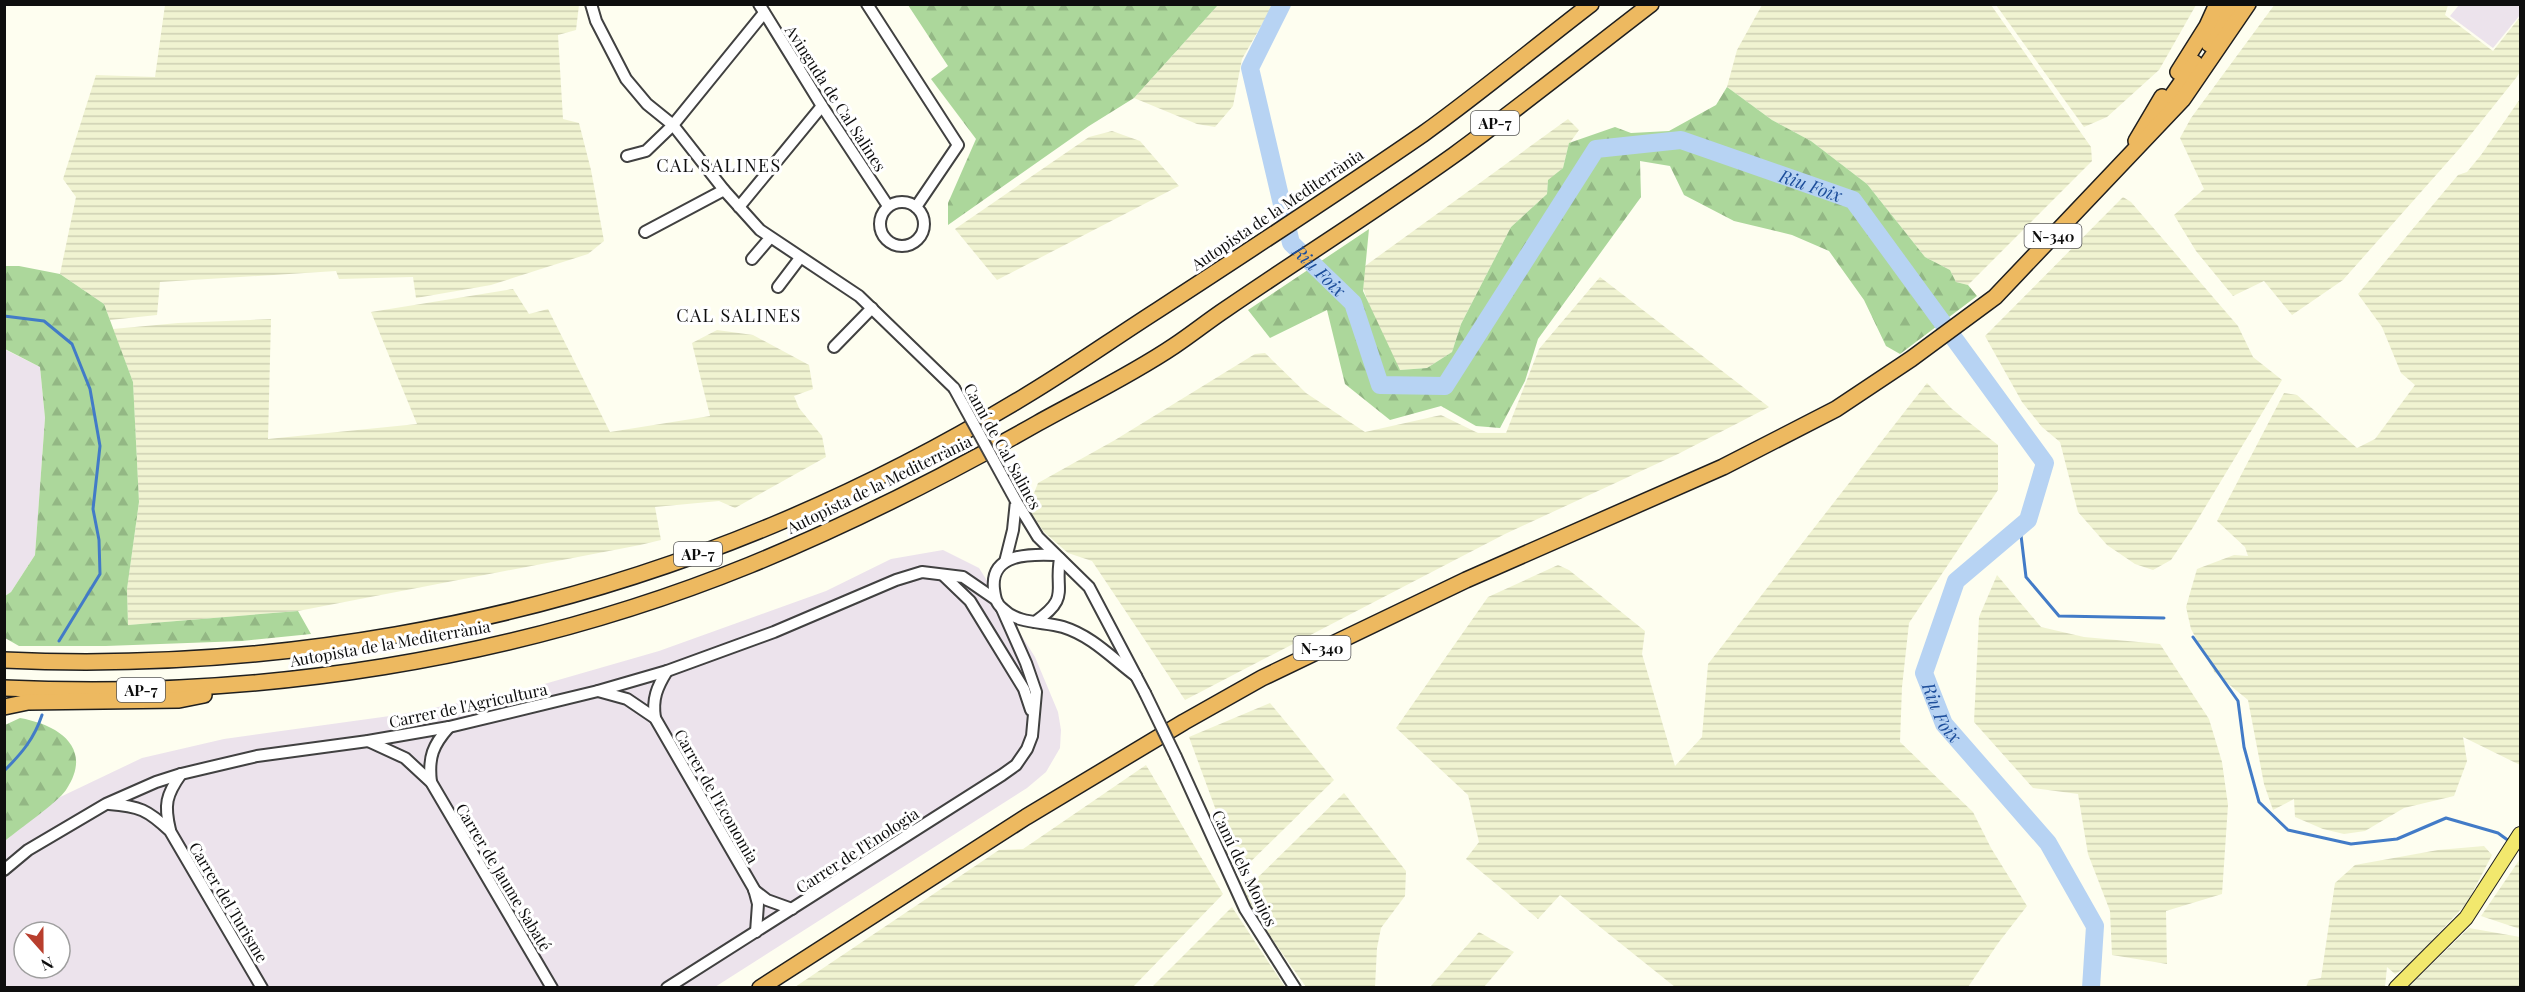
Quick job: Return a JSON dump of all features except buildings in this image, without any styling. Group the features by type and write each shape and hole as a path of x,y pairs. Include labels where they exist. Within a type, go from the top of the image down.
{"highway":[{"name":"Autopista de la Mediterrània","path":"4,660 136,661 238,656 387,637 488,616 640,574 726,544 872,479 1018,401 1424,132 1591,4"},
{"name":"Autopista de la Mediterrània","path":"4,688 135,690 278,680 428,658 528,636 628,608 747,566 879,508 998,446 1171,348 1454,154 1651,4"},
{"path":"2125,161 2151,114 2207,26 2217,4"},
{"name":"N-340","path":"760,987 1026,817 1262,678 1466,580 1723,467 1836,409 1911,359 1995,297 2125,161 2216,34 2232,4"},
{"path":"2125,161 2182,99 2248,4"},
{"path":"4,707 28,702 179,700 278,680"}],"main road":[{"path":"2396,987 2466,918 2520,834"}],"street":[{"name":"Camí de Cal Salines","path":"591,4 596,21 626,79 647,104 674,125 723,190 739,207 770,238 845,285 872,308 954,388 1038,537 1089,587 1176,757"},
{"path":"867,4 958,145 916,207"},
{"path":"627,156 646,151 674,125 761,9"},
{"name":"Avinguda de Cal Salines","path":"761,9 888,206"},
{"path":"739,207 822,106"},
{"path":"645,232 723,190"},
{"path":"897,202 907,203 916,207 922,215 924,225 915,242 906,246 898,246 890,243 880,230 883,213 888,206 897,202"},
{"path":"752,259 770,238"},
{"path":"778,287 800,258"},
{"path":"834,347 872,308"},
{"path":"1005,562 1013,530 1016,501"},
{"path":"1035,622 1047,613 1060,593 1058,557 1017,555 997,570 993,581 998,604 1013,617 1035,622 1063,627 1090,639 1136,676"},
{"name":"Carrer de l'Agricultura","path":"4,870 28,850 106,804 156,782 257,756 449,727 598,691 668,670 774,632 896,580 922,572 963,577 998,604"},
{"path":"944,576 970,601 1024,689 1033,714"},
{"name":"Carrer de l'Enologia","path":"666,987 1016,765 1028,749 1032,736 1036,692 998,604"},
{"name":"Carrer de l'Economia","path":"668,670 655,694 653,703 655,718 754,890 758,904 756,932"},
{"name":"Carrer de l'Economia","path":"598,691 627,699 655,718"},
{"path":"431,782 429,766 431,753 436,741 449,727"},
{"name":"Carrer de Jaume Sabaté","path":"368,741 405,758 431,782 552,987"},
{"name":"Camí dels Monjos","path":"1176,757 1245,909 1295,987"},
{"name":"Carrer del Turisme","path":"170,831 166,801 171,787 181,774"},
{"name":"Carrer del Turisme","path":"106,804 138,807 153,814 170,831 262,987"},
{"name":"Carrer de l'Economia","path":"754,890 767,900 792,909"}],"shaded area":[{"path":"2459,5 2520,5 2520,15 2493,48 2450,16"},
{"path":"4,349 40,367 45,418 35,555 11,592 5,596"},
{"path":"943,550 979,568 1035,657 1058,712 1061,730 1060,748 1046,772 1027,788 715,987 5,988 5,841 56,799 142,758 224,739 397,715 520,691 659,651 826,591 891,559"}],"green space":[{"path":"2275,4 2448,5 2445,15 2493,51 2520,17 2520,72 2516,78 2460,148 2343,280 2292,315 2264,281 2233,296 2196,251 2174,215 2204,189 2180,138 2191,118"},
{"path":"165,5 579,5 576,30 558,35 563,119 579,123 591,170 604,241 588,254 491,285 416,298 413,277 339,279 336,271 160,282 157,315 110,320 104,304 60,274 76,197 63,179 96,75 155,77"},
{"path":"908,5 1218,5 1134,98 1089,126 948,225 948,203 976,139 931,79 948,66"},
{"path":"1218,5 1273,5 1242,59 1233,106 1215,127 1197,124 1134,98"},
{"path":"1762,5 1991,5 2091,147 2092,161 1968,285 1956,282 1950,270 1925,257 1867,184 1811,141 1772,120 1727,87 1737,50"},
{"path":"1996,5 2196,5 2159,70 2107,117 2084,127"},
{"path":"1727,87 1772,120 1811,141 1867,184 1925,257 1950,270 1956,282 1968,285 1977,296 1900,354 1886,346 1864,300 1829,251 1792,235 1734,221 1684,195 1670,166 1640,161 1641,197 1538,339 1525,381 1500,428 1476,426 1441,406 1390,420 1345,384 1327,310 1270,338 1248,310 1369,229 1363,291 1400,370 1427,368 1452,352 1461,324 1511,227 1547,194 1548,180 1563,168 1569,143 1615,127 1631,133 1669,131 1716,105"},
{"path":"2520,99 2520,765 2463,737 2467,761 2454,796 2404,808 2365,831 2344,834 2323,829 2295,817 2294,799 2273,810 2264,784 2248,700 2215,673 2191,629 2186,607 2197,569 2234,555 2248,556 2245,547 2217,521 2284,393 2297,395 2357,448 2375,439 2415,385 2401,373 2382,327 2358,294 2458,175 2467,172"},
{"path":"1568,119 1579,130 1569,144 1563,168 1548,181 1547,194 1511,227 1461,324 1452,352 1427,368 1400,370 1388,360 1363,288 1365,266"},
{"path":"1112,131 1140,141 1179,186 997,280 955,229 1089,137"},
{"path":"2123,197 2131,202 2238,326 2253,357 2282,380 2171,560 2153,570 2135,564 2107,545 2078,512 2060,442 2042,427 2022,402 1985,336"},
{"path":"5,266 19,266 60,274 104,304 133,382 139,502 127,589 128,625 298,611 311,634 242,641 106,646 19,646 5,638 5,596 11,592 35,555 45,418 40,367 5,349"},
{"path":"1600,277 1769,407 1678,454 1505,534 1185,700 1092,561 1068,553 1044,532 1028,508 1038,483 1115,440 1255,354 1265,353 1306,393 1365,432 1441,415 1478,433 1506,433 1539,349"},
{"path":"513,289 529,314 548,309 610,432 710,416 692,343 717,330 753,335 809,365 813,389 794,396 799,408 822,436 826,457 735,508 719,501 655,507 661,540 298,611 128,625 127,589 139,502 133,382 113,329 178,323 271,319 268,439 417,424 371,312"},
{"path":"1927,383 1952,409 1998,445 1998,490 1909,623 1902,687 1900,742 1973,812 1991,848 2027,906 1968,987 1675,987 1560,895 1538,919 1466,859 1479,842 1468,795 1396,728 1488,597 1558,565 1569,570 1645,631 1642,654 1675,766 1702,737 1708,664"},
{"path":"1997,575 2041,627 2084,637 2160,644 2209,719 2222,762 2228,805 2222,894 2166,911 2167,964 2112,955 2110,911 2088,854 2078,794 2033,788 1974,722 1979,617"},
{"path":"1270,703 1334,780 1239,873 1189,737"},
{"path":"20,718 48,726 59,733 74,751 76,762 74,775 66,790 5,841 5,725"},
{"path":"1146,765 1223,894 1133,987 795,987 999,850 1023,849"},
{"path":"1344,793 1406,871 1405,896 1381,928 1377,948 1375,987 1306,987 1251,909 1244,891"},
{"path":"2484,846 2492,855 2467,903 2407,967 2395,974 2387,967 2385,987 2306,987 2309,980 2321,978 2335,883 2355,865 2438,850"},
{"path":"2520,859 2520,929 2481,916"},
{"path":"1232,907 1285,987 1152,987"},
{"path":"2469,928 2520,937 2520,987 2408,987"},
{"path":"1479,932 1514,952 1484,987 1430,987"}],"waterway":[{"name":"Riu Foix","path":"1282,4 1250,68 1291,243 1353,303 1380,385 1445,386 1596,149 1681,140 1853,200 2045,463 2028,520 1956,581 1924,673 1944,724 2048,843 2095,926 2091,988"},
{"path":"4,316 44,321 72,344 90,389 100,446 93,509 99,540 100,574 59,641"},
{"path":"2020,527 2026,577 2059,616 2164,618"},
{"path":"2193,637 2238,701 2244,747 2259,802 2288,830 2351,844 2397,839 2446,818 2498,833 2509,841"},
{"path":"4,771 27,745 42,715"}],"district":[{"name":"CAL SALINES","path":"719,165"},
{"name":"CAL SALINES","path":"739,315"}]}
